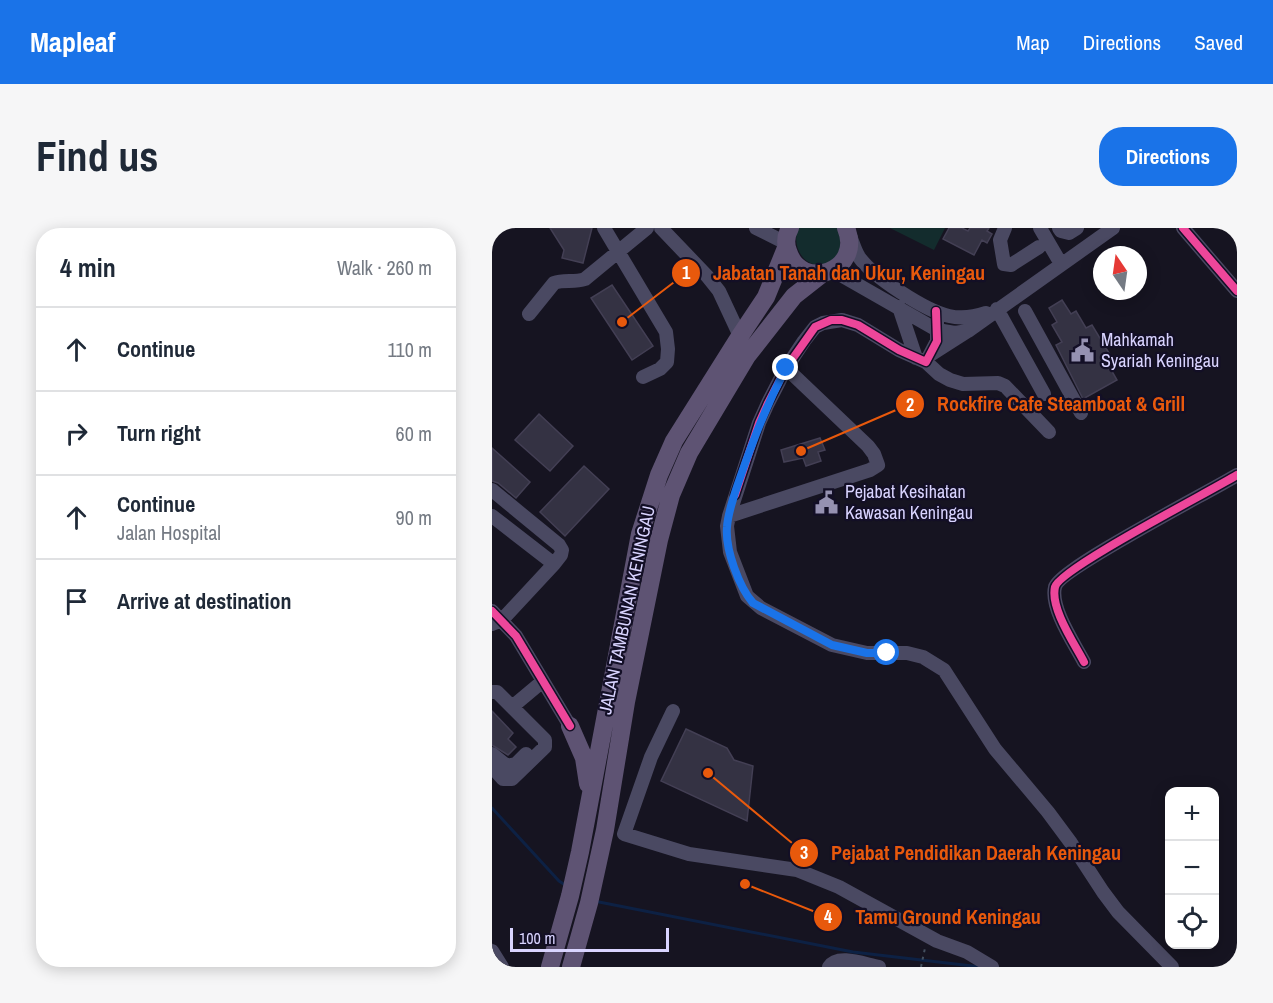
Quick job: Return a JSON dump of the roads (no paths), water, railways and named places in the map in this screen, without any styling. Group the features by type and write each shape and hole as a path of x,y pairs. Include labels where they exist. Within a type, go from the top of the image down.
{"main road":[{"name":"JALAN TAMBUNAN KENINGAU","path":"571,967 605,830 612,778 659,540 679,473 699,434 747,356 794,296 841,264 850,245 848,232"},
{"name":"JALAN TAMBUNAN KENINGAU","path":"550,967 572,887 588,813 640,534 651,495 674,441 766,297 787,239"},
{"path":"787,239 790,257 803,270 827,272"},
{"path":"570,726 581,735 589,735 599,725 608,704"},
{"path":"570,726 586,766 588,813"}],"street":[{"path":"604,228 668,338 667,362 660,369 644,377"},
{"path":"529,314 554,283 578,282 585,279 646,228"},
{"path":"661,228 719,291 740,336"},
{"path":"756,228 787,239"},
{"path":"1005,228 1000,240 1002,260 1008,266 1039,247"},
{"path":"1040,228 1060,264"},
{"path":"1059,228 1069,233 1077,228"},
{"path":"924,358 968,331 1113,228"},
{"path":"1183,228 1237,291"},
{"path":"848,232 857,254 872,271 908,296 936,311 948,316 968,318 995,310"},
{"path":"827,272 899,307 937,330 955,333 968,331"},
{"path":"899,307 904,322 924,358 939,374 950,381 963,384 998,383 1005,386 1049,432"},
{"path":"995,310 1043,391 1061,377"},
{"path":"924,358 937,341 936,311"},
{"path":"1025,311 1081,413"},
{"path":"924,358 885,341 858,325 842,320 831,320 815,327 810,332 786,368 759,423 729,516 727,537 740,582 753,603 832,645 867,653 908,653 923,657 944,670 995,749 1048,812 1102,892 1118,912 1173,967"},
{"path":"885,341 899,337 904,322"},
{"path":"1029,367 1049,355"},
{"path":"729,516 870,470 878,465 868,446 786,368"},
{"path":"1084,662 1054,603 1055,585 1060,578 1093,556 1237,475"},
{"path":"492,490 559,545 562,550 554,564 495,618 516,636 570,726"},
{"path":"504,525 518,511"},
{"path":"492,516 554,564"},
{"path":"516,535 529,521"},
{"path":"512,707 543,681"},
{"path":"492,692 497,692 546,741 545,747 512,779 504,779 492,767"},
{"path":"673,711 651,757 624,834 689,854 797,870 839,887 937,941 967,952 992,967"},
{"path":"492,754 502,764 512,766 542,738"},
{"path":"612,778 638,790"},
{"path":"492,951 502,967"},
{"path":"830,967 832,963 840,960 879,967"}],"waterway":[{"path":"492,808 565,885"},
{"path":"594,901 853,952 981,967"}],"place":[{"name":"Jabatan Tanah dan Ukur, Keningau","path":"622,322"},
{"name":"Mahkamah Syariah Keningau","path":"1083,350"},
{"name":"Rockfire Cafe Steamboat & Grill","path":"801,451"},
{"name":"Pejabat Kesihatan Kawasan Keningau","path":"827,502"},
{"name":"Pejabat Pendidikan Daerah Keningau","path":"708,773"},
{"name":"Tamu Ground Keningau","path":"745,884"}]}
